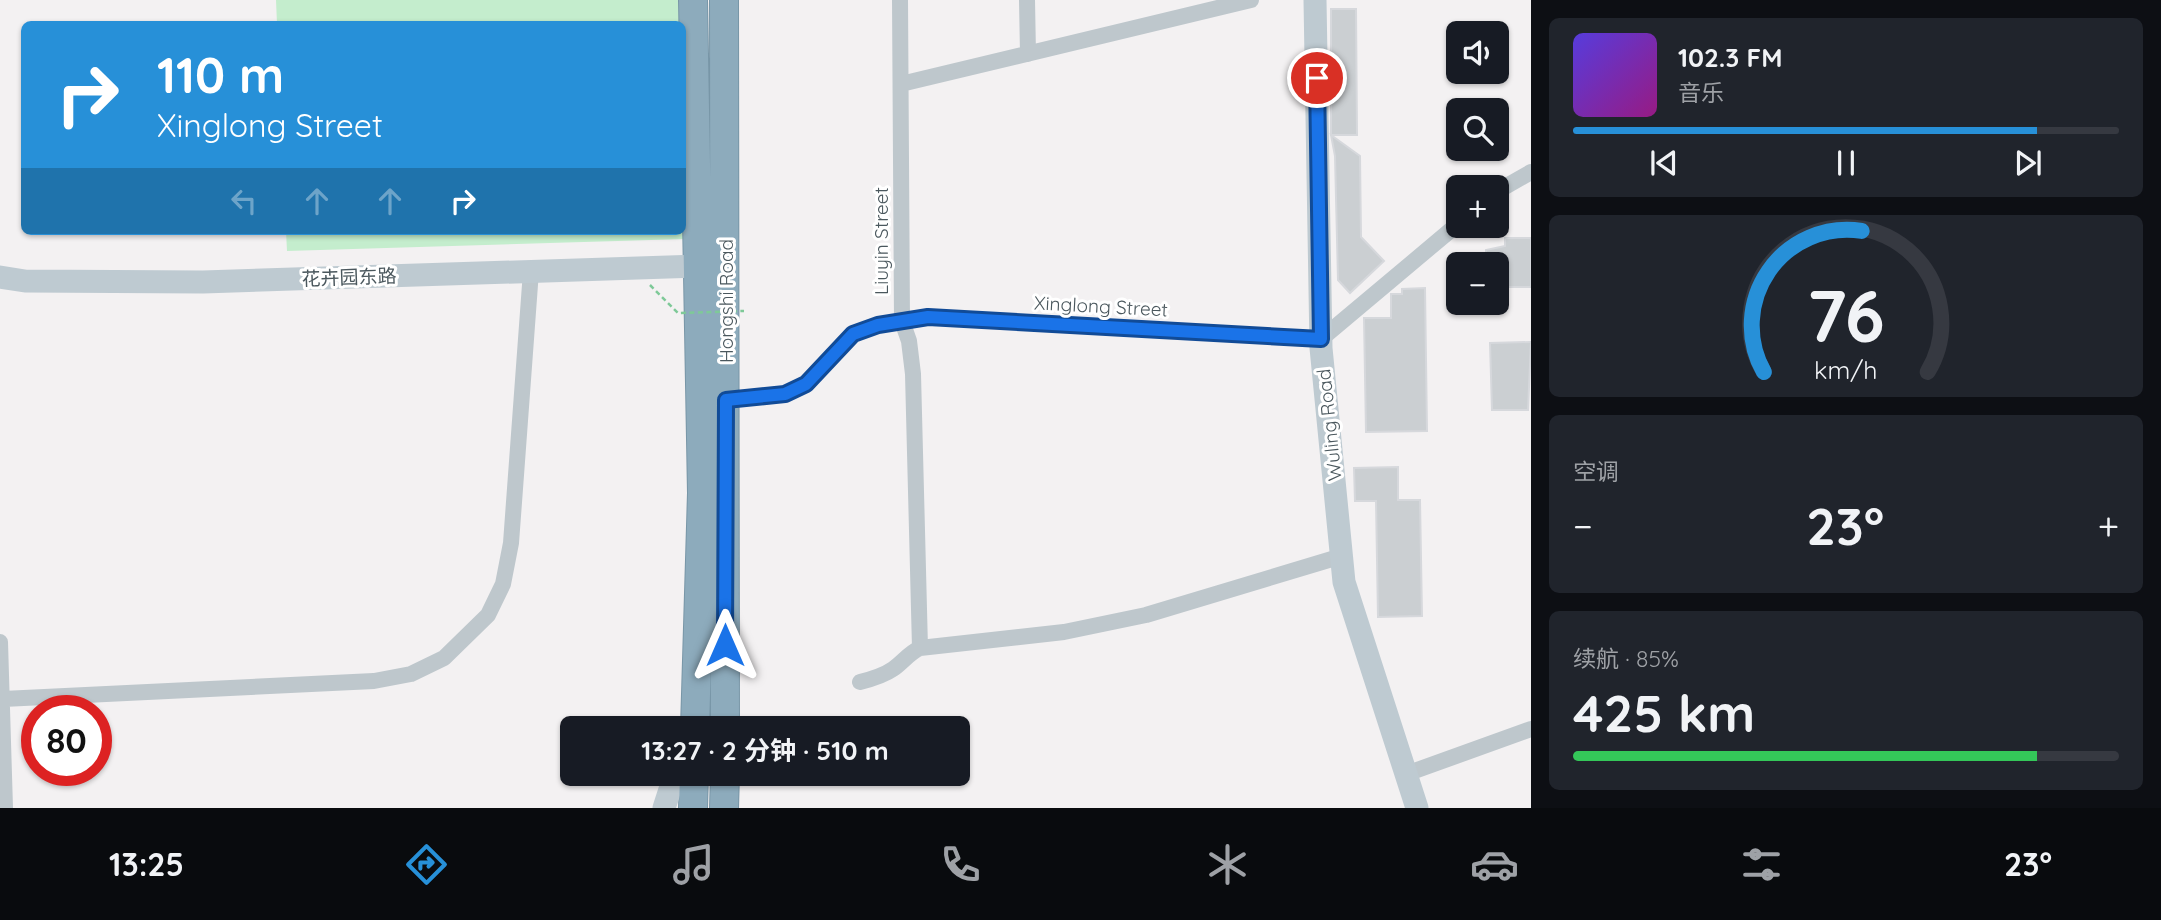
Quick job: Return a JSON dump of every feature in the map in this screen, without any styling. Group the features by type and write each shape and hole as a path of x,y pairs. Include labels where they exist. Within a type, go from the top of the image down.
{"highway":[{"name":"Hongshi Road","path":"693,0 702,493 695,716"},
{"name":"Hongshi Road","path":"724,0 725,716"},
{"path":"693,808 694,786"},
{"path":"724,808 725,786"}],"street":[{"name":"Liuyin Street","path":"900,0 902,321 909,341 913,374 920,648"},
{"path":"1027,0 1028,54"},
{"path":"901,84 1251,0"},
{"name":"Wuling Road","path":"1315,0 1321,339 1344,582 1417,808"},
{"path":"1509,185 1531,172"},
{"path":"1321,339 1446,235"},
{"name":"花卉园东路","path":"0,276 25,281 203,282 699,266"},
{"path":"3,699 374,681 411,674 444,658 488,615 503,584 511,542 531,271"},
{"name":"Xinglong Street","path":"726,400 785,394 806,384 853,334 878,325 928,317 1321,339"},
{"path":"860,682 895,668 911,652 920,648 1064,632 1146,615 1342,556"},
{"path":"0,642 5,808"},
{"name":"Hongshi Road","path":"691,716 696,700"},
{"path":"1406,774 1531,729"},
{"path":"664,808 671,786"}],"path":[{"path":"650,285 678,313 744,312"}],"green space":[{"path":"276,0 679,0 680,21 277,21"},
{"path":"286,235 685,235 685,239 287,251"}],"building":[{"path":"1331,9 1356,9 1357,135 1331,135"},
{"path":"1331,135 1360,156 1361,237 1384,261 1350,293 1338,280 1335,156"},
{"path":"1505,238 1531,238 1531,287 1509,287 1509,252 1486,252 1505,246"},
{"path":"1425,288 1427,431 1366,432 1364,318 1391,318 1391,294 1402,294 1402,289"},
{"path":"1531,342 1528,410 1492,410 1490,343"},
{"path":"1398,467 1398,500 1420,500 1422,616 1378,617 1376,501 1355,501 1354,468"}],"route":[{"path":"725,645 726,400 785,394 806,384 853,334 878,325 928,317 1321,339 1317,78"}]}
